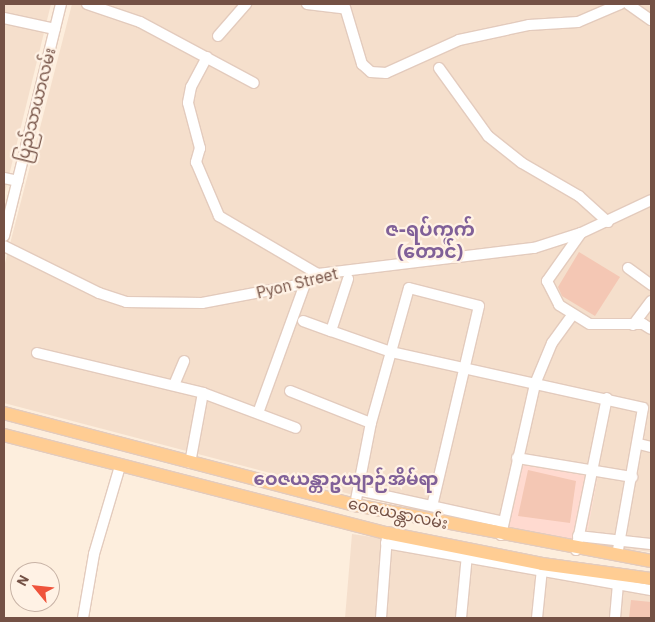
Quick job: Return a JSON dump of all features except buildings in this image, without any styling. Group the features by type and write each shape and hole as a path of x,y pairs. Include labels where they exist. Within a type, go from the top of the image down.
{"main road":[{"name":"ဝေဇယန္တာလမ်း","path":"4,413 355,505 576,550 651,560"},
{"name":"ဝေဇယန္တာလမ်း","path":"4,435 387,538 542,569 618,582 650,583"},
{"path":"260,504 266,482"},
{"path":"650,583 651,560"}],"street":[{"name":"ပြည်သာယာလမ်း","path":"4,236 61,4"},
{"path":"87,4 119,8 254,83"},
{"path":"218,36 246,4"},
{"path":"307,4 344,7 362,64 371,72 386,73 459,40 529,25 578,22 620,4"},
{"path":"628,4 651,20"},
{"path":"4,18 55,28"},
{"path":"207,57 191,87 188,104 200,148 196,162 216,210 230,225 318,274"},
{"path":"439,68 488,136 522,163 579,196 608,222"},
{"path":"4,178 18,182"},
{"name":"Pyon Street","path":"4,246 98,293 154,305 202,303 306,281 318,274 516,252 581,234 651,200"},
{"path":"581,234 547,281 559,305 572,315 606,327 633,325 651,328"},
{"path":"628,268 651,285"},
{"path":"331,331 348,279"},
{"path":"258,413 306,281"},
{"path":"355,505 372,423 409,288 480,306 432,506"},
{"path":"633,325 651,301"},
{"path":"501,535 535,384 546,356 572,315"},
{"path":"303,321 391,352 607,398 643,408 639,444 617,555"},
{"path":"37,353 204,393 296,428"},
{"path":"174,385 184,361"},
{"path":"290,390 372,423"},
{"path":"190,463 204,393"},
{"path":"576,550 589,471 607,398"},
{"path":"639,444 651,447"},
{"path":"518,458 632,477"},
{"path":"83,618 94,554 120,466"},
{"path":"358,490 504,522"},
{"path":"578,536 651,544"},
{"path":"383,618 387,538"},
{"path":"462,618 467,554"},
{"path":"537,618 542,569"},
{"path":"615,618 618,582"}],"shaded area":[{"path":"4,4 51,4 4,196"},
{"path":"72,4 651,4 651,552 585,544 599,469 497,526 361,497 4,403 4,267"},
{"path":"513,453 599,469 585,544 497,526"},
{"path":"352,534 651,578 651,618 345,618"}],"district":[{"name":"ဇ-ရပ်ကွက် (တောင်)","path":"430,241"},
{"name":"ဝေဇယန္တာဥယျာဉ်အိမ်ရာ","path":"346,479"}]}
